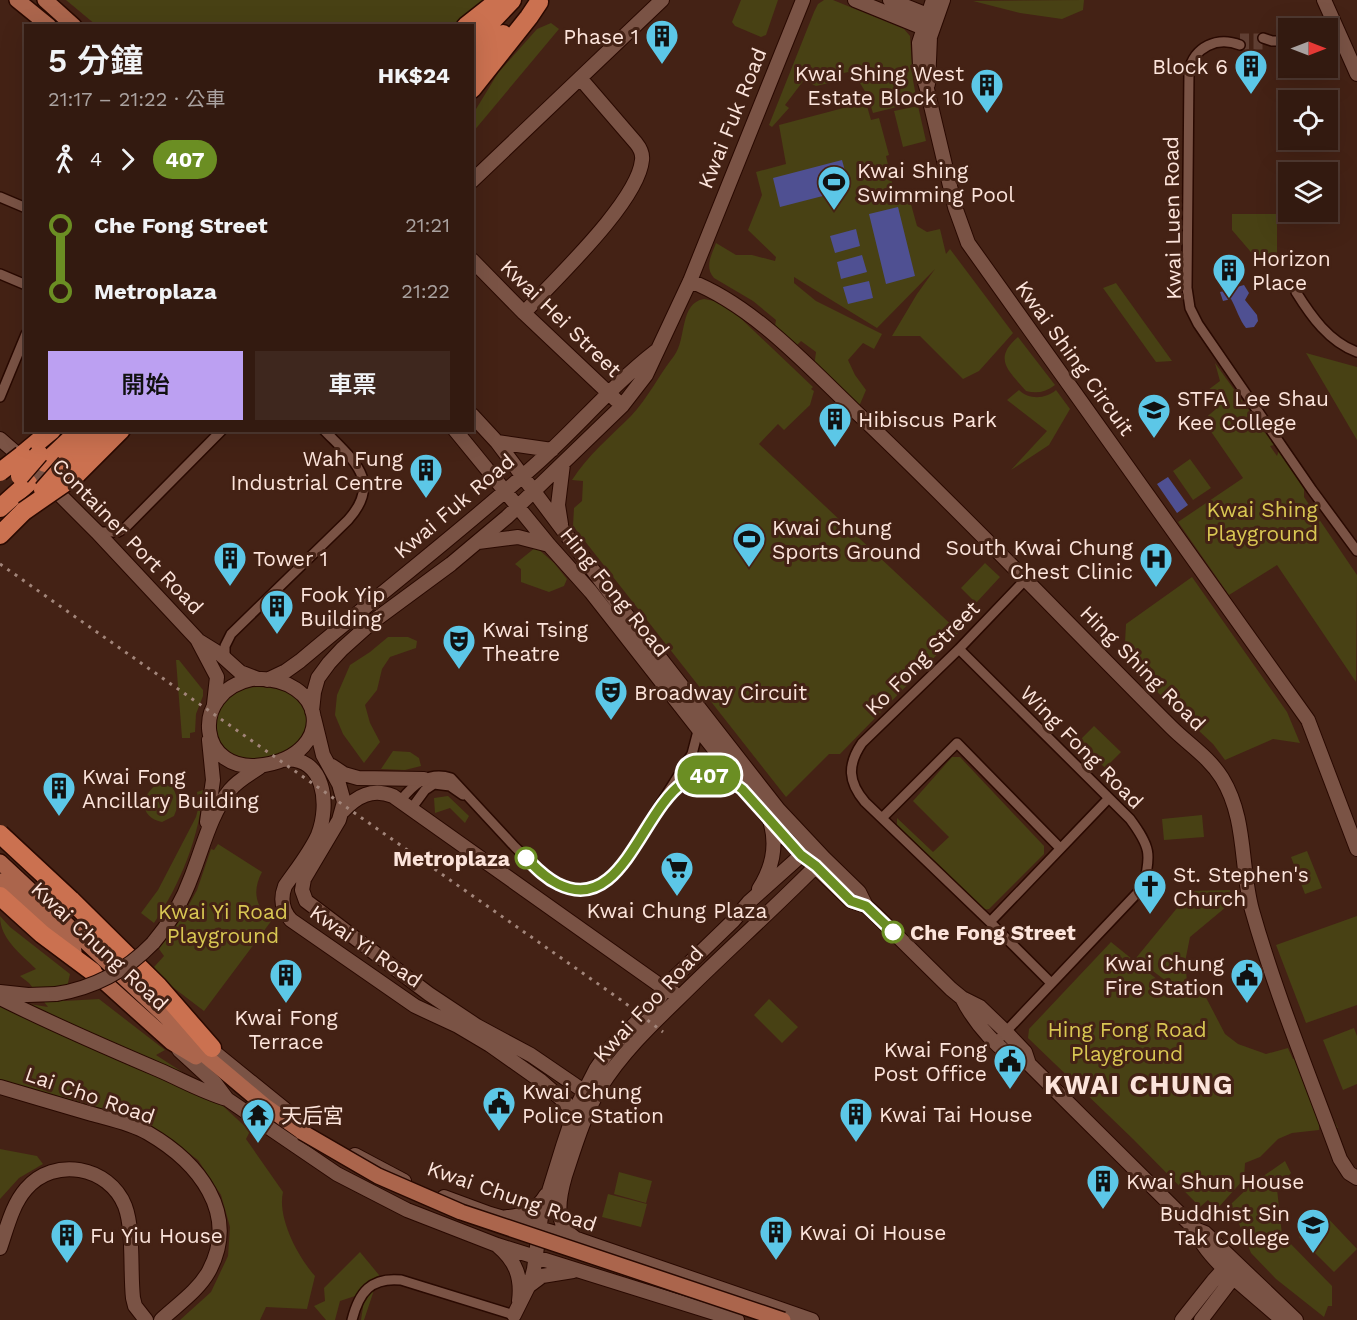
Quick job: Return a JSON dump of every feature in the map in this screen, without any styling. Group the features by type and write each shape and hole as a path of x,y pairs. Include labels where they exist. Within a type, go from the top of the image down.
{"highway":[{"path":"469,24 499,0"},
{"path":"474,40 512,0"},
{"path":"474,62 540,1"},
{"path":"474,87 530,17 540,1"},
{"path":"0,472 50,432"},
{"path":"0,493 20,476 57,432"},
{"path":"0,508 78,432"},
{"path":"0,535 98,432"},
{"path":"24,512 76,475 119,432"},
{"path":"20,476 45,463"},
{"path":"0,834 158,986 212,1048"},
{"path":"0,896 42,934 93,972"}],"main road":[{"path":"17,0 47,24"},
{"path":"45,0 72,24"},
{"path":"474,179 662,0"},
{"name":"Kwai Fuk Road","path":"313,714 314,692 318,678 342,649 371,623 478,542 518,507 622,406 646,375 690,281 803,0"},
{"path":"855,0 930,23"},
{"path":"890,0 930,23"},
{"name":"Kwai Shing Circuit","path":"930,23 933,0"},
{"name":"Kwai Shing Circuit","path":"943,0 919,43 920,66 955,207 968,243 1308,720 1357,849"},
{"path":"1324,0 1328,18"},
{"path":"1338,40 1357,74"},
{"path":"524,313 606,224 628,196 641,167 642,151 580,78"},
{"name":"Kwai Hei Street","path":"474,262 622,406"},
{"name":"Hing Shing Road","path":"690,281 726,298 792,351 916,469 1174,730 1208,760 1222,778 1238,814 1252,909 1290,1024 1340,1159 1349,1173 1357,1178"},
{"name":"Kwai Fuk Road","path":"263,680 286,671 300,661 522,477 637,365 656,351"},
{"name":"Hing Fong Road","path":"474,417 497,442 628,617 778,808 812,845 820,862"},
{"name":"Hing Fong Road","path":"457,432 549,545 591,592 698,731 770,821 801,855 820,862 859,892 866,906 962,998 980,1007 1005,1031 1025,1052 1029,1064 1195,1229 1199,1241 1296,1320"},
{"name":"Container Port Road","path":"0,440 31,466 97,532 197,639 240,672 263,680"},
{"path":"497,442 552,450"},
{"path":"561,526 558,505 563,464"},
{"path":"478,542 518,537 549,545"},
{"name":"Container Port Road","path":"197,639 217,677 214,704"},
{"path":"204,842 213,780 209,716 214,704 230,687 244,681 282,682 295,688 306,697 313,714 323,755 342,791 343,811"},
{"path":"209,730 213,744 227,760 240,765 262,765 282,760 304,746 312,733 313,714"},
{"path":"323,755 338,771 351,777 424,778"},
{"name":"Kwai Yi Road","path":"282,760 300,761 311,768 321,786 324,800 323,817 316,839 282,893 286,915 291,921 415,1006 458,1026 490,1045 541,1081 569,1106 571,1124"},
{"path":"0,992 28,995 56,994 83,988 108,978 133,962 153,943 180,902 204,842 230,790 262,765"},
{"path":"343,811 356,798 368,793 387,794 575,923 665,989 679,992 689,988"},
{"name":"Kwai Yi Road","path":"343,811 304,879 303,896 309,905 454,1011 531,1055 589,1095"},
{"path":"749,902 767,876 772,861 774,841 770,821"},
{"name":"Kwai Foo Road","path":"579,1240 563,1225 560,1196 585,1116 596,1069 611,1047 652,1007 674,978 733,921 749,902 812,845"},
{"name":"Kwai Chung Road","path":"0,862 100,958 166,1017 195,1047 247,1092 343,1165 415,1200 506,1236 767,1320"},
{"name":"Kwai Foo Road","path":"513,1317 531,1281 549,1188 571,1124 589,1095 689,988 820,862"},
{"name":"Kwai Chung Road","path":"0,881 50,926 93,972 215,1083 227,1099 337,1174 407,1210 497,1245 737,1320"},
{"path":"394,992 400,994 406,992 409,980 405,975"},
{"path":"0,998 63,1029 227,1099"},
{"name":"Hing Fong Road","path":"962,998 971,1017 996,1042 1017,1061 1029,1064"},
{"name":"Kwai Chung Road","path":"166,1017 212,1048 283,1109 339,1147 416,1186 490,1214 540,1227 812,1320"},
{"name":"Kwai Chung Road","path":"171,1042 191,1053 261,1110 378,1176 450,1208 783,1320"},
{"name":"Lai Cho Road","path":"0,1087 147,1132 186,1161 213,1198 219,1213 220,1227 215,1257 198,1287 161,1320"},
{"path":"0,1248 19,1198 38,1178 65,1168 93,1173 112,1186 126,1208 129,1222 133,1298 135,1306 146,1320"},
{"path":"490,1214 514,1217 530,1211 544,1199 549,1188"},
{"path":"497,1245 517,1268 520,1292 513,1317"},
{"path":"1182,1320 1233,1268"},
{"path":"1201,1320 1233,1268"},
{"name":"Hing Fong Road","path":"1233,1268 1282,1320"},
{"path":"525,1291 542,1276 580,1270"}],"street":[{"name":"Kwai Luen Road","path":"1237,41 1221,41 1207,45 1191,62 1189,71 1187,288 1190,308 1198,324 1299,472 1357,551"},
{"path":"1266,41 1278,41"},
{"path":"0,197 24,207"},
{"path":"0,274 24,284"},
{"path":"1296,292 1311,318 1343,346 1357,352"},
{"path":"0,397 24,339"},
{"path":"97,532 118,532 125,528 220,432"},
{"path":"225,659 225,646 231,634 348,520 361,504 365,488 360,470 326,432"},
{"name":"Ko Fong Street","path":"882,818 855,791 851,765 854,754 862,743 959,649 1024,580"},
{"name":"Wing Fong Road","path":"959,649 1130,819 1142,835 1149,852 1143,887 996,1042"},
{"path":"405,805 415,784 424,778 437,776 452,778 548,878 566,888 579,890 601,885 621,867 662,802 692,754 698,731"},
{"path":"1052,983 882,818 957,743 1060,848"},
{"path":"662,802 686,781 706,775 725,778 752,798"},
{"path":"405,805 434,784 450,786 470,799"},
{"path":"990,921 1109,798"},
{"path":"352,1320 355,1309 367,1290 376,1282 386,1278 401,1280 513,1317"}],"green space":[{"path":"66,0 487,0 461,24 95,24"},
{"path":"741,0 778,0 766,35 761,37 735,26 732,22"},
{"path":"824,0 833,0 904,29 910,36 917,102 873,113 858,80 848,72 831,76 829,83 816,86 804,80 785,105 789,108 772,127 769,125 814,12 818,4"},
{"path":"1084,0 1083,10 1062,19 1020,13 973,1"},
{"path":"551,23 559,29 474,131 474,112 498,73 537,29"},
{"name":"Kwai Shing Swimming Pool","path":"863,92 871,120 879,118 889,155 886,156 893,187 909,197 917,226 927,232 940,229 946,254 950,249 1013,333 979,371 963,379 920,336 892,336 935,269 877,328 794,277 794,283 816,301 882,334 874,349 863,343 848,360 866,390 858,409 814,367 816,352 801,341 795,347 774,332 776,320 753,301 714,278 709,265 716,243 736,255 752,255 775,261 776,257 748,230 762,195 756,172 786,164 779,125 851,106"},
{"path":"918,106 926,141 903,147 894,111"},
{"path":"1232,214 1277,214 1277,266 1262,265 1232,230"},
{"path":"1116,283 1172,361 1156,362 1103,288"},
{"name":"Kwai Chung Sports Ground","path":"704,299 720,302 733,311 813,387 810,405 784,430 778,424 759,444 959,632 840,754 829,754 786,797 573,526 574,508 582,501 583,481 572,480 592,454 643,402 678,349 691,307"},
{"path":"1018,337 1055,385 1041,392 1026,391 1009,371 1006,365 1006,352"},
{"path":"1306,353 1357,367 1357,440"},
{"name":"Kwai Shing Playground","path":"1215,363 1274,445 1270,446 1277,456 1279,450 1304,489 1304,497 1357,575 1356,682 1277,565 1229,595 1178,522 1243,478 1203,420 1216,409 1208,390 1220,381"},
{"path":"1019,390 1032,397 1038,397 1056,390 1070,409 1049,445 1011,470 1047,431 1007,400"},
{"path":"1190,459 1211,488 1193,500 1173,471"},
{"path":"536,547 567,579 564,586 549,592 521,582 521,569 515,564"},
{"path":"985,563 1000,577 976,603 961,588"},
{"path":"1192,577 1287,712 1300,743 1273,739 1225,760 1213,744 1124,661 1126,624"},
{"path":"388,637 408,637 417,641 416,648 390,657 382,669 377,690 365,705 370,723 380,742 364,763 343,734 335,715 337,695 350,665"},
{"path":"176,660 179,660 203,690 196,714 195,732 190,733 190,738 182,738"},
{"path":"248,688 282,690 295,696 304,707 305,730 297,743 284,752 269,757 252,758 237,755 225,747 217,734 218,714 224,703 233,695"},
{"path":"1094,726 1121,752 1105,768 1079,741"},
{"path":"393,751 410,752 419,758 421,766 405,770 381,769"},
{"path":"952,757 960,757 1044,846 1044,854 989,909 983,910 897,825 897,818 933,852 949,837 913,801"},
{"path":"159,780 171,782 179,803 174,816 162,822 153,819 147,813 144,805 146,796"},
{"path":"203,790 198,825 187,860 172,893 154,923 141,913 158,890 196,817 199,805 197,792"},
{"path":"448,796 469,816 465,823 450,808 435,813 434,798"},
{"path":"1202,815 1204,837 1164,840 1162,819"},
{"name":"Kwai Yi Road Playground","path":"218,844 262,872 257,886 257,898 262,910 272,920 204,1011 166,982 154,967 164,956 159,949 181,919 197,890 211,849 214,850"},
{"path":"1307,851 1322,888 1305,894 1291,857"},
{"name":"Hing Fong Road Playground","path":"1230,890 1232,902 1190,937 1185,962 1187,981 1199,984 1225,1034 1238,1044 1266,1054 1288,1048 1293,1059 1302,1058 1338,1128 1319,1126 1319,1130 1292,1133 1278,1139 1260,1157 1245,1163 1244,1179 1217,1209 1208,1200 1200,1207 1028,1038 1029,1029 1111,942 1180,998 1175,988 1136,958 1191,891"},
{"path":"0,916 10,927 70,974 64,1001 99,999 165,1050 156,1055 196,1081 250,1131 246,1139 283,1192 283,1213 290,1237 315,1276 307,1309 266,1307 260,1320 180,1320 211,1292 228,1256 230,1227 221,1195 198,1160 152,1126 121,1114 0,1082 0,1005 29,1004 48,1007 29,983 20,976 36,969 7,939"},
{"path":"1357,916 1357,1005 1306,1023 1276,945"},
{"path":"769,999 798,1027 782,1043 754,1015"},
{"path":"1354,1028 1357,1036 1357,1084 1343,1090 1323,1040"},
{"path":"0,1149 37,1156 43,1164 19,1178 0,1199"},
{"path":"1285,1161 1291,1173 1277,1189 1282,1235 1332,1286 1332,1306 1328,1306 1324,1317 1276,1279 1251,1253 1231,1204 1252,1184"},
{"path":"619,1172 652,1181 646,1203 614,1194"},
{"path":"608,1194 647,1204 641,1227 602,1217"},
{"path":"1323,1213 1357,1249 1334,1272 1299,1237"},
{"path":"360,1252 379,1275 364,1320 361,1320 363,1307 355,1296 340,1301 335,1320 326,1320 314,1306 325,1301 324,1288"}],"shaded area":[{"path":"842,160 850,189 780,207 773,178"},
{"path":"898,207 915,276 886,284 869,214"},
{"path":"856,229 860,246 835,253 830,236"},
{"path":"862,255 867,272 841,279 837,262"},
{"path":"869,281 873,298 848,304 843,287"},
{"path":"1232,284 1237,287 1244,285 1249,293 1245,300 1257,315 1258,321 1254,327 1246,328 1231,299 1223,301 1220,292 1228,290"},
{"path":"1168,477 1188,505 1177,513 1157,484"}],"tunnel":[{"path":"1240,38 1263,38"},
{"path":"1240,45 1263,45"}],"railway":[{"path":"0,564 621,1000 663,1032"}],"bus line":[{"name":"407","path":"526,858 548,878 566,888 591,889 601,885 621,867 668,796 686,781 695,777 716,776 733,782 742,789 801,855 816,866 851,901 866,906 893,932"}],"place":[{"name":"Phase 1","path":"662,65"},
{"name":"Block 6","path":"1251,95"},
{"name":"Kwai Shing West Estate Block 10","path":"987,114"},
{"name":"Kwai Shing Swimming Pool","path":"834,211"},
{"name":"Horizon Place","path":"1229,299"},
{"name":"STFA Lee Shau Kee College","path":"1154,439"},
{"name":"Hibiscus Park","path":"835,448"},
{"name":"Wah Fung Industrial Centre","path":"426,499"},
{"name":"Kwai Chung Sports Ground","path":"749,568"},
{"name":"Tower 1","path":"230,587"},
{"name":"South Kwai Chung Chest Clinic","path":"1156,588"},
{"name":"Fook Yip Building","path":"277,635"},
{"name":"Kwai Tsing Theatre","path":"459,670"},
{"name":"Broadway Circuit","path":"611,721"},
{"name":"Kwai Fong Ancillary Building","path":"59,817"},
{"name":"Metroplaza","path":"526,858"},
{"name":"Kwai Chung Plaza","path":"677,897"},
{"name":"St. Stephen's Church","path":"1150,915"},
{"name":"Che Fong Street","path":"893,932"},
{"name":"Kwai Fong Terrace","path":"286,1004"},
{"name":"Kwai Chung Fire Station","path":"1247,1004"},
{"name":"Kwai Fong Post Office","path":"1010,1090"},
{"name":"Kwai Chung Police Station","path":"499,1132"},
{"name":"Kwai Tai House","path":"856,1143"},
{"name":"天后宮","path":"258,1144"},
{"name":"Kwai Shun House","path":"1103,1210"},
{"name":"Buddhist Sin Tak College","path":"1313,1254"},
{"name":"Kwai Oi House","path":"776,1261"},
{"name":"Fu Yiu House","path":"67,1264"}],"district":[{"name":"KWAI CHUNG","path":"1139,1085"}]}
